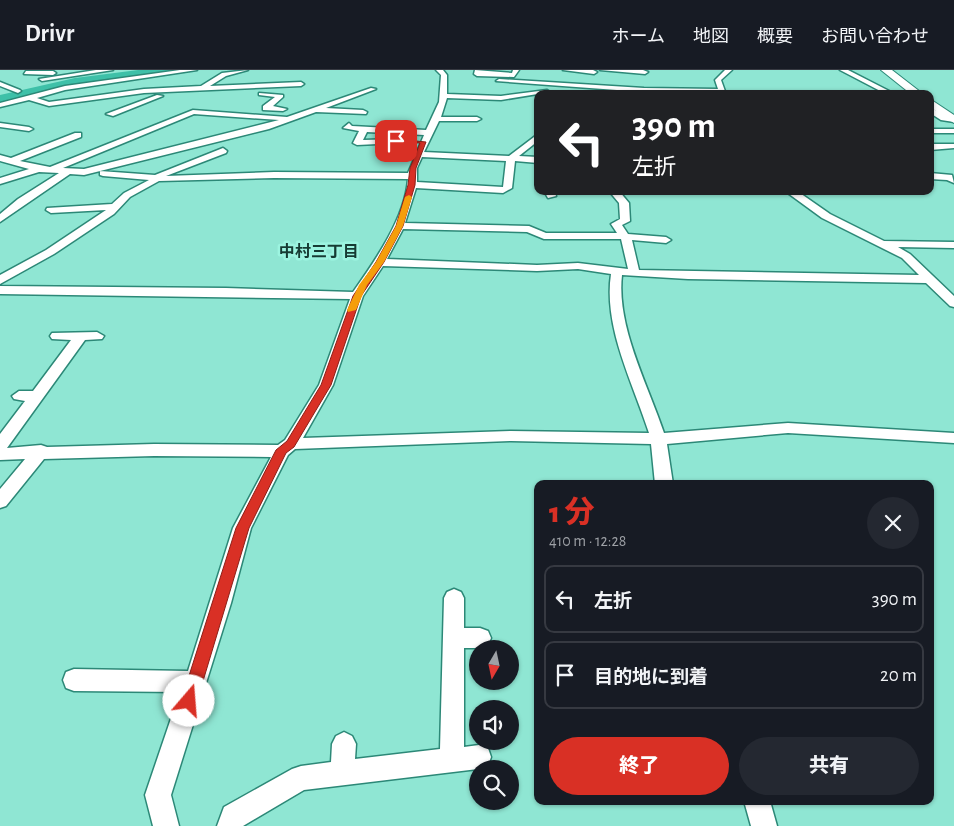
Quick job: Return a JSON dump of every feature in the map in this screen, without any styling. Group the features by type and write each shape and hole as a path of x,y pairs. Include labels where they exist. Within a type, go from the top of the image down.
{"street":[{"path":"16,70 41,82 54,82 136,70"},
{"path":"41,82 110,70"},
{"path":"0,105 65,88 194,70"},
{"path":"204,87 224,74 245,70"},
{"path":"166,826 158,795 242,528 286,447 326,385 357,296 380,262 399,226 412,180 413,168 440,112 446,89 444,75 439,70"},
{"path":"478,70 477,74 514,75 516,70"},
{"path":"566,70 593,70 589,87"},
{"path":"603,70 645,72"},
{"path":"722,90 718,80 729,70"},
{"path":"843,70 884,90"},
{"path":"886,70 913,90"},
{"path":"26,74 86,73"},
{"path":"140,78 144,91"},
{"path":"499,81 589,87 664,87 671,90"},
{"path":"0,84 21,90 0,96"},
{"path":"28,97 50,104 144,91 301,84"},
{"path":"557,90 576,86"},
{"path":"267,89 260,95 281,96 266,108 364,112"},
{"path":"84,172 266,127 286,118 373,89"},
{"path":"446,89 500,98 534,94"},
{"path":"110,114 164,94 144,91"},
{"path":"260,105 269,105"},
{"path":"934,105 954,120"},
{"path":"52,170 193,112 286,118"},
{"path":"934,112 944,118 954,120"},
{"path":"364,130 357,143 427,137 477,119"},
{"path":"0,125 29,129"},
{"path":"349,126 347,128 427,137 512,159 534,160"},
{"path":"934,131 954,131"},
{"path":"4,157 78,135"},
{"path":"4,157 38,169 157,178 274,175 412,180 503,190 507,188 512,159 534,140"},
{"path":"934,147 954,146"},
{"path":"0,280 50,252 114,207 127,195 157,178 223,151"},
{"path":"0,181 38,169"},
{"path":"0,219 5,210 39,186 68,171"},
{"path":"934,176 949,177 954,180"},
{"path":"617,195 624,203 625,221 616,224 626,236 632,251 634,273"},
{"path":"796,195 826,216 906,256 954,303"},
{"path":"51,210 114,207"},
{"path":"399,226 529,229 544,236 626,236 666,240"},
{"path":"884,244 954,245"},
{"path":"380,262 517,268 578,266 634,273 928,279"},
{"path":"617,271 614,278 618,310 635,376 658,438 663,480"},
{"path":"0,290 226,292 357,296"},
{"path":"57,336 98,336"},
{"path":"0,446 81,336"},
{"path":"19,396 37,396"},
{"path":"0,454 41,451 286,447 511,436 658,438 788,428 954,438"},
{"path":"0,500 41,451"},
{"path":"452,760 454,598"},
{"path":"454,638 480,638"},
{"path":"74,680 195,682"},
{"path":"342,773 344,744"},
{"path":"230,826 233,816 301,778 479,757"},
{"path":"758,805 764,826"}],"waterway":[{"path":"0,100 75,82 172,70"}],"slow traffic":[{"path":"351,310 363,285 380,262 399,226 409,197"}],"district":[{"name":"中村三丁目","path":"319,252"}],"route":[{"path":"189,701 221,603 242,528 282,450 290,444 326,385 357,296 380,262 399,226 412,185 413,168 424,142 396,141"}]}
